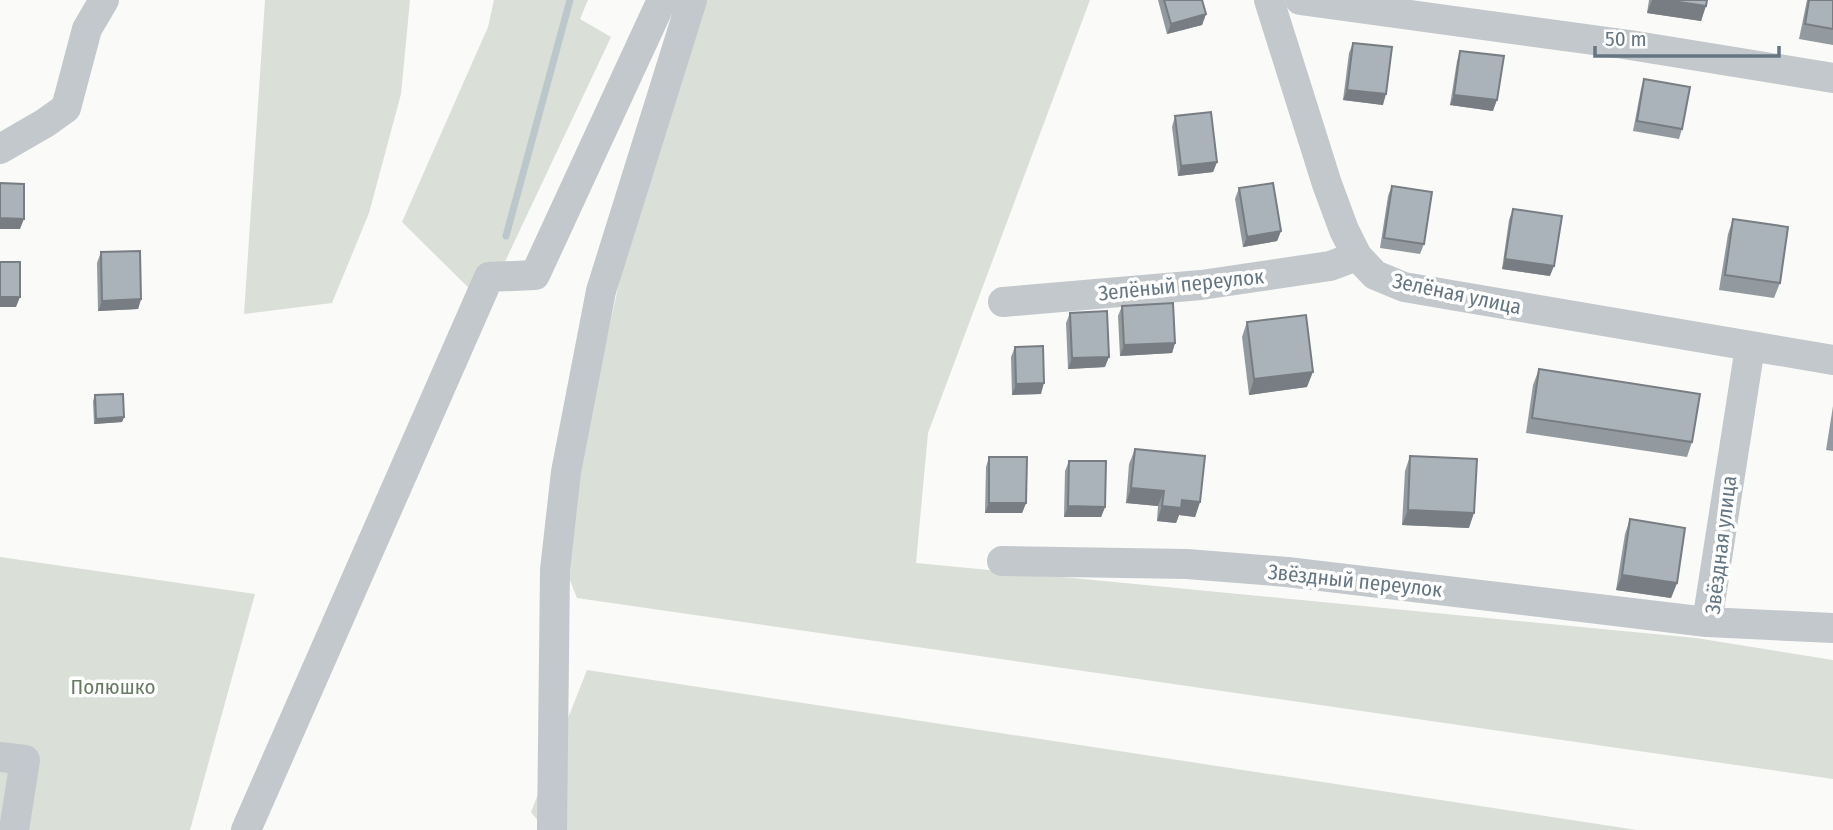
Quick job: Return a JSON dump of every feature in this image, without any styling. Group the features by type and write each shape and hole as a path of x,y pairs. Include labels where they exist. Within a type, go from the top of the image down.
{"street":[{"path":"0,149 66,108 88,29 104,0"},
{"path":"246,830 489,277 535,275 662,0"},
{"path":"552,830 555,570 566,472 601,291 692,0"},
{"name":"Зелёная улица","path":"1269,0 1344,230 1357,256 1375,275 1404,287 1833,360"},
{"path":"1300,0 1630,44 1833,78"},
{"name":"Зелёный переулок","path":"1003,302 1201,285 1330,266 1357,256"},
{"name":"Звёздная улица","path":"1750,347 1707,622 1833,628"},
{"name":"Звёздный переулок","path":"1002,561 1187,564 1287,572 1707,622"},
{"path":"12,758 14,830"}],"green space":[{"path":"265,0 410,0 401,94 369,213 332,303 244,314"},
{"path":"494,0 588,0 580,19 611,37 485,304 402,222 488,27"},
{"path":"707,0 1090,0 928,433 916,563 1696,638 1833,660 1833,779 577,598 559,553 625,256"},
{"name":"Полюшко","path":"0,557 255,594 190,830 0,830"},
{"path":"587,670 1637,830 545,830 531,812"}],"building":[{"path":"1164,0 1202,0 1206,14 1171,24"},
{"path":"1665,0 1707,0 1706,6"},
{"path":"1809,0 1833,0 1833,29 1805,24"},
{"path":"1353,43 1392,47 1386,94 1347,90"},
{"path":"1460,51 1504,56 1497,100 1454,95"},
{"path":"1644,79 1690,87 1682,129 1637,121"},
{"path":"1211,112 1217,162 1181,166 1175,116"},
{"path":"0,183 24,184 24,219 0,218"},
{"path":"1273,183 1281,231 1247,237 1239,188"},
{"path":"1392,186 1432,192 1424,244 1384,238"},
{"path":"1513,209 1562,216 1554,266 1505,259"},
{"path":"1733,219 1788,227 1780,283 1725,275"},
{"path":"140,251 141,299 102,301 101,252"},
{"path":"0,262 20,262 20,297 0,297"},
{"path":"1173,303 1175,343 1124,345 1122,306"},
{"path":"1107,311 1109,357 1072,358 1070,313"},
{"path":"1306,315 1313,372 1254,379 1247,322"},
{"path":"1043,346 1044,383 1016,384 1015,347"},
{"path":"1539,369 1700,394 1692,442 1532,418"},
{"path":"123,394 124,417 96,419 95,395"},
{"path":"1135,449 1205,456 1200,502 1182,500 1181,508 1162,506 1164,491 1131,488"},
{"path":"1410,456 1477,459 1474,513 1408,510"},
{"path":"989,457 1027,457 1026,503 989,503"},
{"path":"1069,461 1106,461 1105,507 1068,506"},
{"path":"1630,519 1685,528 1677,583 1622,575"}],"waterway":[{"path":"506,236 570,0"}]}
